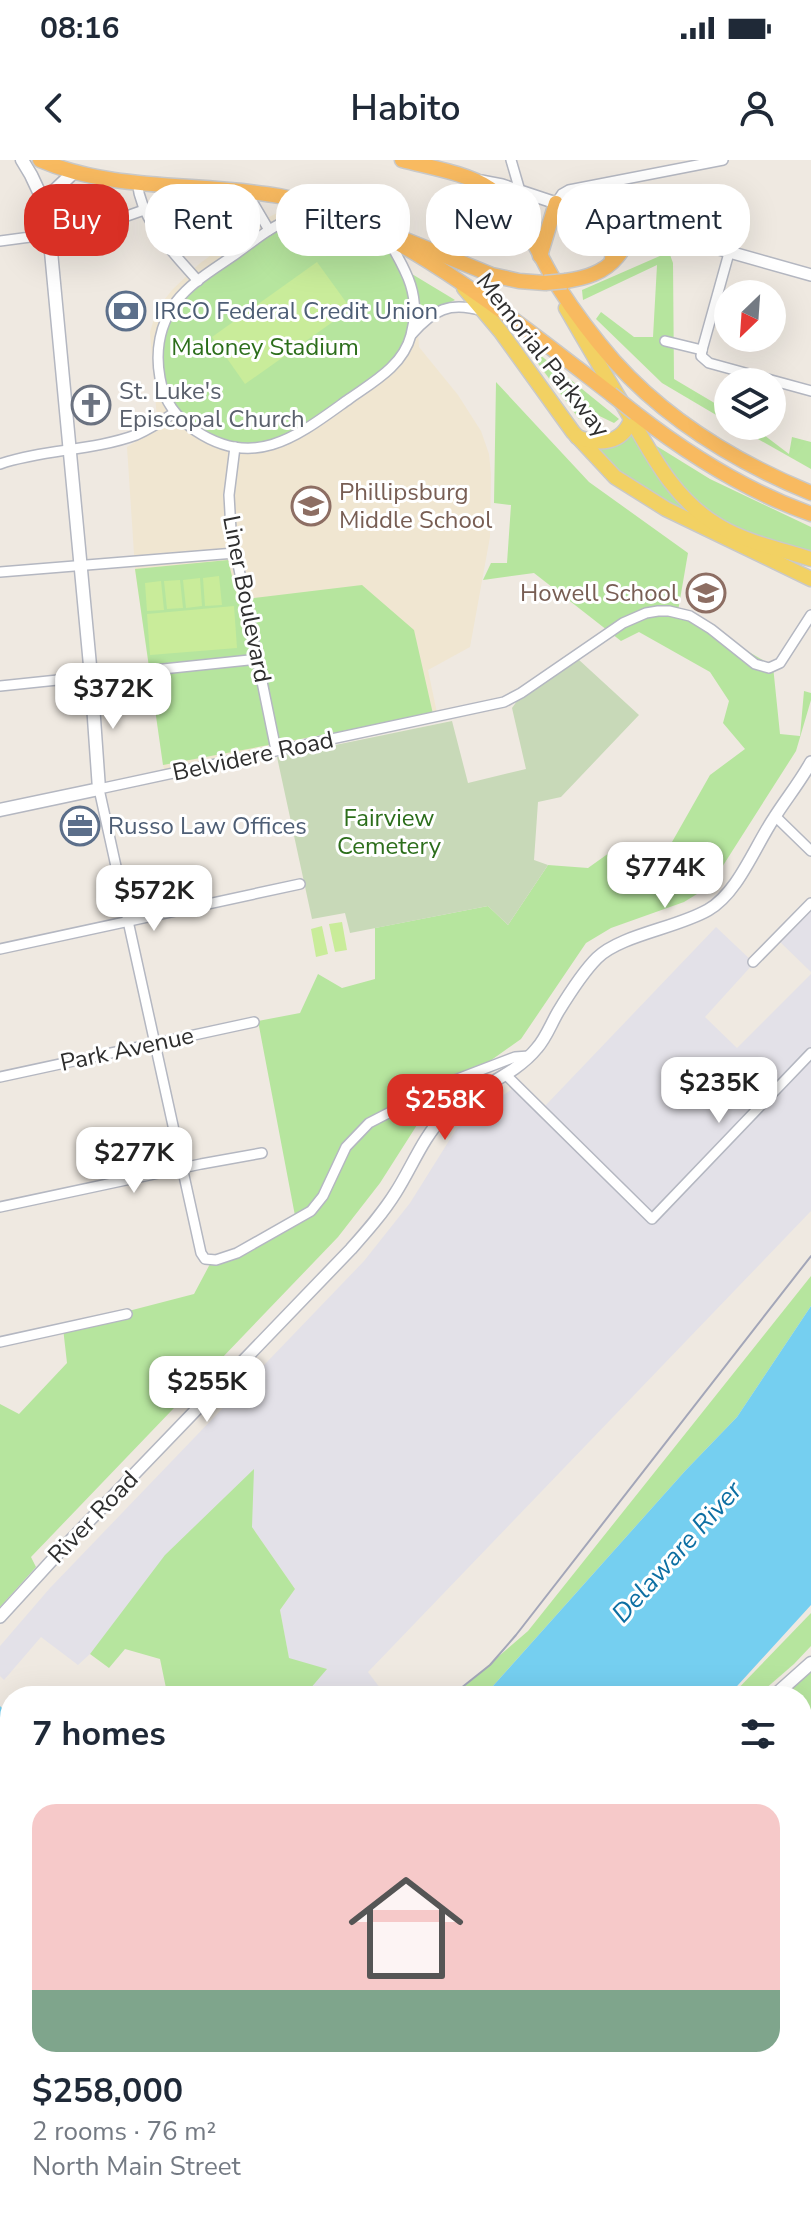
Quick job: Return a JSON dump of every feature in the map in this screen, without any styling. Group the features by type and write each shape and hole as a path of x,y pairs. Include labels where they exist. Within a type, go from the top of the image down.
{"highway":[{"name":"Memorial Parkway","path":"40,160 74,172 161,184"},
{"name":"Memorial Parkway","path":"402,160 481,184"},
{"path":"541,253 556,203"},
{"path":"410,241 492,275 563,286 594,274 616,256"},
{"name":"Memorial Parkway","path":"410,250 456,278"},
{"name":"Memorial Parkway","path":"540,256 563,286"},
{"path":"610,263 611,256"},
{"path":"456,278 611,394 633,416 711,467 764,495 811,514"},
{"path":"563,286 614,360 664,407 738,457 811,493"}],"main road":[{"path":"22,160 35,184"},
{"path":"61,184 74,172"},
{"path":"52,256 99,789"},
{"name":"Memorial Parkway","path":"456,278 486,312 577,437 608,470 644,497 811,579"},
{"name":"Memorial Parkway","path":"563,286 564,304 633,416 665,476 680,495 700,513 742,538 811,559"},
{"path":"577,437 595,442 610,441 626,431 633,416"},
{"name":"Belvidere Road","path":"0,810 99,789"},
{"path":"785,1686 811,1663"}],"street":[{"path":"511,160 518,184"},
{"path":"541,198 556,203 569,190 718,161"},
{"path":"472,180 497,184"},
{"path":"137,182 144,210 161,238 198,281"},
{"path":"129,215 144,210"},
{"path":"260,215 269,230"},
{"path":"276,226 183,294 169,312 159,344 158,364 167,403 174,413 211,440 248,449 273,446 303,433 391,368 412,334 427,318 443,309 465,307 486,312"},
{"path":"0,241 24,238"},
{"path":"397,256 410,278 414,301 412,334"},
{"path":"728,256 701,356 709,363 811,391"},
{"path":"740,256 811,275"},
{"path":"665,341 702,350"},
{"path":"0,464 135,435 174,413"},
{"name":"Liner Boulevard","path":"235,447 229,495 231,530 276,750"},
{"path":"0,572 235,553"},
{"name":"Belvidere Road","path":"99,789 505,701 635,617 646,613 669,611 690,616 755,664 774,667 811,615"},
{"path":"0,686 258,659"},
{"name":"River Road","path":"0,1617 351,1249 395,1193 425,1140 444,1115 539,1047 567,998 599,955 680,923 715,905 737,880 811,762"},
{"path":"99,789 203,1257 209,1260 237,1253 311,1211 323,1196 346,1147 369,1123 438,1087 515,1057 529,1056"},
{"path":"775,816 811,851"},
{"path":"0,949 300,884"},
{"path":"753,962 811,903"},
{"name":"Park Avenue","path":"0,1077 254,1022"},
{"path":"505,1074 652,1219 811,1053"},
{"path":"0,1207 262,1153"},
{"path":"0,1342 127,1314"}],"shaded area":[{"name":"Phillipsburg Middle School","path":"276,214 276,256 365,256 418,333 419,347 458,395 481,431 489,454 491,474 490,537 470,647 428,670 437,713 164,770 135,569 127,447 149,433 157,419 150,332 157,309 172,290 210,256 260,256 260,222"},
{"path":"811,901 811,972 775,937"},
{"path":"716,927 754,963 705,1017 737,1048 811,974 811,1211 368,1672 378,1686 312,1686 326,1669 289,1659 280,1610 295,1589 252,1527 253,1470 78,1665 41,1637 4,1680 0,1676 0,1646 50,1588 364,1261 410,1203 457,1128 519,1084 545,1106"}],"green space":[{"name":"Maloney Stadium","path":"275,226 276,256 397,256 407,271 455,300 435,310 399,360 303,433 261,448 211,440 167,403 159,344 178,300 236,256 260,256 260,237"},
{"path":"660,256 670,256 674,379 714,403 714,414 662,383 596,319 601,312 634,337 653,337 657,265 583,300 582,290"},
{"path":"317,262 351,309 245,384 212,337"},
{"path":"534,350 619,419 614,423 587,410 579,419 531,354"},
{"path":"496,382 589,482 688,553 678,611 773,666 780,734 800,736 804,691 811,693 811,700 796,751 710,886 684,902 611,928 586,943 521,1039 431,1103 380,1183 338,1237 31,1557 36,1567 0,1607 0,1404 19,1414 67,1363 63,1328 194,1294 210,1264 296,1221 258,1021 300,1013 318,974 342,988 375,979 375,928 488,906 508,925 548,865 588,868 616,848 655,872 710,775 745,749 723,723 729,701 710,672 639,632 621,641 534,573 483,580 491,563 507,563 511,505 494,503"},
{"path":"631,431 700,518 674,508 617,471 596,447"},
{"path":"792,437 811,442 811,469 760,440 770,440 789,454"},
{"path":"655,445 710,479 811,527 811,552 755,538 692,501 670,474"},
{"path":"228,560 238,600 362,585 414,630 433,714 163,765 135,569"},
{"path":"219,576 222,605 205,606 203,578"},
{"path":"200,578 202,606 186,608 183,580"},
{"path":"180,580 183,608 167,609 164,581"},
{"path":"161,581 164,610 147,611 145,583"},
{"path":"234,606 237,648 150,655 147,614"},
{"name":"Fairview Cemetery","path":"578,659 639,715 561,797 538,802 534,860 548,865 508,925 488,906 350,933 345,913 312,919 277,757 452,721 468,783 526,769 512,708 517,701"},
{"path":"342,922 347,950 335,952 329,924"},
{"path":"322,926 328,954 316,957 311,929"},
{"path":"811,1276 811,1306 737,1417 493,1686 465,1686 528,1631"},
{"path":"254,1469 252,1527 295,1589 280,1610 289,1658 327,1669 313,1686 166,1686 160,1659 125,1649 109,1668 90,1654 165,1555"},
{"path":"811,1613 811,1646 794,1664 769,1686 741,1686"},
{"path":"811,1672 811,1686 794,1686"}],"water":[{"name":"Delaware River","path":"811,1306 811,1605 737,1686 493,1686 685,1471 737,1417"}],"railway":[{"path":"464,1686 490,1665 516,1635 811,1256"}],"place":[{"name":"IRCO Federal Credit Union","path":"126,311"},
{"name":"St. Luke's Episcopal Church","path":"91,405"},
{"name":"Phillipsburg Middle School","path":"311,506"},
{"name":"Howell School","path":"706,593"},
{"name":"Russo Law Offices","path":"80,826"}]}
